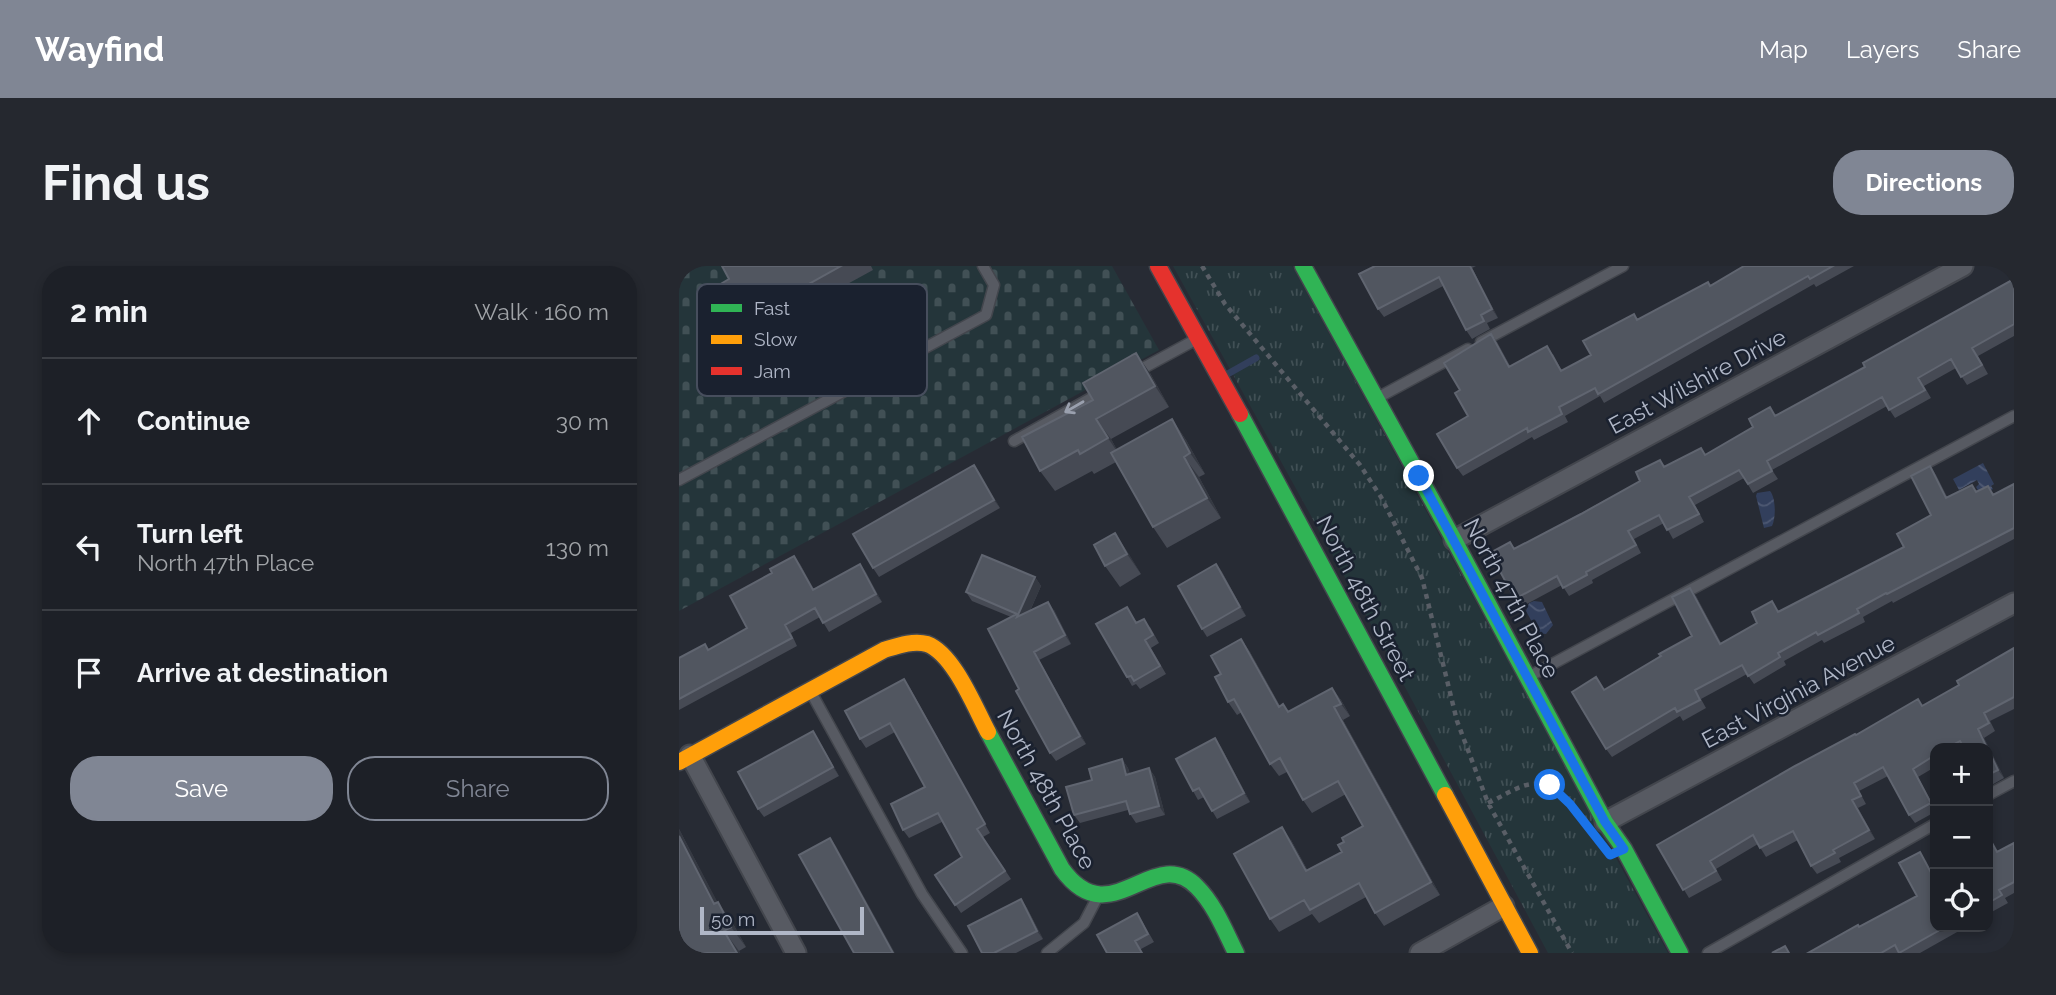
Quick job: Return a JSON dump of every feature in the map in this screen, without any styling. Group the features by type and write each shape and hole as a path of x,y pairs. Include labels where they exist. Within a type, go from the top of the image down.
{"street":[{"name":"North 48th Street","path":"1158,266 1377,665 1530,953"},
{"name":"North 47th Place","path":"1303,266 1605,822 1624,849 1680,953"},
{"name":"East Wilshire Drive","path":"1454,540 1963,266"},
{"name":"East Virginia Avenue","path":"1605,822 2014,603"},
{"name":"North 48th Place","path":"810,690 884,650 907,642 931,645 946,657 957,674 1062,869 1077,889 1097,897 1116,895 1152,877 1172,873 1192,882 1204,896 1236,953"},
{"path":"796,953 685,758 810,690"},
{"path":"1420,953 1504,906"}],"lane":[{"path":"927,347 986,315 994,285 983,266"},
{"path":"1376,399 1623,266"},
{"path":"1122,380 1198,338"},
{"path":"1014,442 1109,387"},
{"path":"679,480 836,396"},
{"path":"1528,677 2014,416"},
{"path":"810,690 922,894 962,953"},
{"path":"1993,792 2014,781"},
{"path":"1708,953 1930,827"},
{"path":"1047,953 1084,923 1097,897"}],"path":[{"path":"1202,266 1225,303 1360,465 1381,497 1422,578 1457,721 1488,803 1572,953"},
{"path":"1488,803 1533,783 1550,785 1570,804"}],"green space":[{"path":"679,266 1112,266 1159,350 679,611"},
{"path":"1173,266 1292,266 1668,953 1548,953 1384,648"}],"water":[{"path":"1983,463 1994,484 1991,486 1993,489 1979,492 1976,487 1979,484 1977,480 1959,490 1953,479"},
{"path":"1770,491 1774,503 1774,518 1772,526 1764,528 1756,496 1757,493"},
{"path":"1542,602 1553,625 1546,634 1538,633 1526,611 1529,603"}],"building":[{"path":"722,266 841,266 809,284 720,284 729,279"},
{"path":"1375,266 1470,266 1492,309 1481,315 1484,321 1466,330 1439,277 1378,309 1359,274"},
{"path":"1744,266 1833,266 1810,279 1808,276 1598,394 1595,388 1559,407 1562,414 1528,432 1527,428 1457,468 1437,434 1468,416 1455,393 1460,390 1444,363 1491,334 1509,367 1547,346 1561,371 1591,355 1583,341 1634,314 1637,320 1708,282 1710,286"},
{"path":"2014,279 2014,324 1972,348 1982,365 1961,377 1951,359 1918,378 1925,390 1889,410 1882,397 1767,461 1772,471 1748,484 1739,470 1689,497 1699,514 1667,530 1659,515 1628,531 1636,545 1586,572 1587,575 1563,588 1557,576 1515,599 1490,553 1510,542 1514,549 1581,514 1640,481 1636,472 1660,460 1664,467 1701,448 1705,455 1753,427 1749,419 1770,407 1775,416 1865,367 1863,363"},
{"path":"1136,353 1155,386 1096,419 1108,438 1080,454 1078,450 1040,471 1022,437 1093,400 1083,383"},
{"path":"1172,419 1190,453 1184,457 1207,498 1153,527 1111,453"},
{"path":"974,465 994,500 873,568 853,534"},
{"path":"1930,466 1946,498 1972,485 1976,492 1988,486 1993,495 2014,484 2014,528 1857,609 1859,613 1778,653 1780,657 1748,676 1742,665 1695,690 1700,700 1677,712 1675,708 1606,749 1572,692 1596,677 1604,690 1692,636 1672,597 1690,588 1720,644 1757,623 1752,612 1772,601 1778,612 1904,547 1897,534 1931,515 1911,476"},
{"path":"1115,533 1127,554 1105,566 1094,545"},
{"path":"982,555 1035,577 1017,617 1048,602 1065,635 1034,652 1080,736 1050,753 1016,691 1019,689 988,629 1017,614 966,592"},
{"path":"794,556 813,590 860,564 876,594 823,623 815,608 785,625 792,638 679,699 679,658 705,644 708,650 747,628 730,596 772,573 770,569"},
{"path":"1216,564 1240,607 1202,629 1178,586"},
{"path":"1127,607 1136,623 1144,619 1153,635 1145,640 1160,666 1134,681 1131,676 1127,677 1096,624"},
{"path":"1241,639 1279,707 1283,704 1288,712 1332,688 1341,704 1334,707 1431,882 1375,913 1359,883 1310,910 1304,900 1270,919 1234,854 1282,827 1306,871 1342,852 1338,845 1344,842 1342,838 1363,826 1338,781 1303,800 1280,758 1270,764 1234,699 1228,702 1215,677 1221,674 1211,656"},
{"path":"2014,648 2014,697 1984,713 1989,723 1978,729 1985,743 1930,743 1930,758 1913,769 1930,804 1909,815 1883,767 1854,783 1861,796 1852,800 1869,830 1833,850 1835,853 1811,866 1793,831 1760,848 1753,835 1710,861 1716,871 1683,890 1657,845 1918,699 1922,706 1959,685 1957,681"},
{"path":"904,679 985,824 977,829 1005,871 955,905 935,875 962,857 938,813 903,830 891,804 925,787 890,723 860,739 845,711"},
{"path":"813,731 833,767 758,809 738,772"},
{"path":"1215,738 1244,793 1212,811 1199,788 1193,791 1176,759"},
{"path":"1122,759 1126,775 1149,768 1159,806 1130,814 1126,801 1074,815 1066,787 1092,780 1089,769"},
{"path":"1993,760 1998,770 1993,772"},
{"path":"679,836 714,904 718,902 731,927 724,931 737,953 679,953"},
{"path":"830,838 893,953 854,953 799,855"},
{"path":"2014,843 2014,882 1999,890 2002,895 1993,900 1993,845 1997,852"},
{"path":"1920,852 1930,871 1930,932 1936,932 1899,953 1895,945 1881,953 1808,953 1917,896 1899,863"},
{"path":"1021,899 1037,931 994,953 982,953 968,926"},
{"path":"1137,913 1148,934 1135,941 1142,953 1107,953 1097,935"},
{"path":"1785,946 1789,953 1772,953"}],"waterway":[{"path":"1224,376 1256,358"}],"traffic: fast":[{"path":"1303,266 1605,822 1624,849 1680,953"},
{"path":"1240,414 1445,795"},
{"path":"988,732 1062,869 1080,887 1098,894 1115,893 1148,879 1164,875 1181,876 1197,887 1209,902 1236,953"}],"traffic: slow":[{"path":"679,762 884,650 911,643 927,644 946,659 963,683 988,732"},
{"path":"1445,795 1530,953"}],"traffic: jam":[{"path":"1158,266 1240,414"}],"route":[{"path":"1419,476 1605,822 1624,849 1610,855 1570,804 1550,785"}]}
